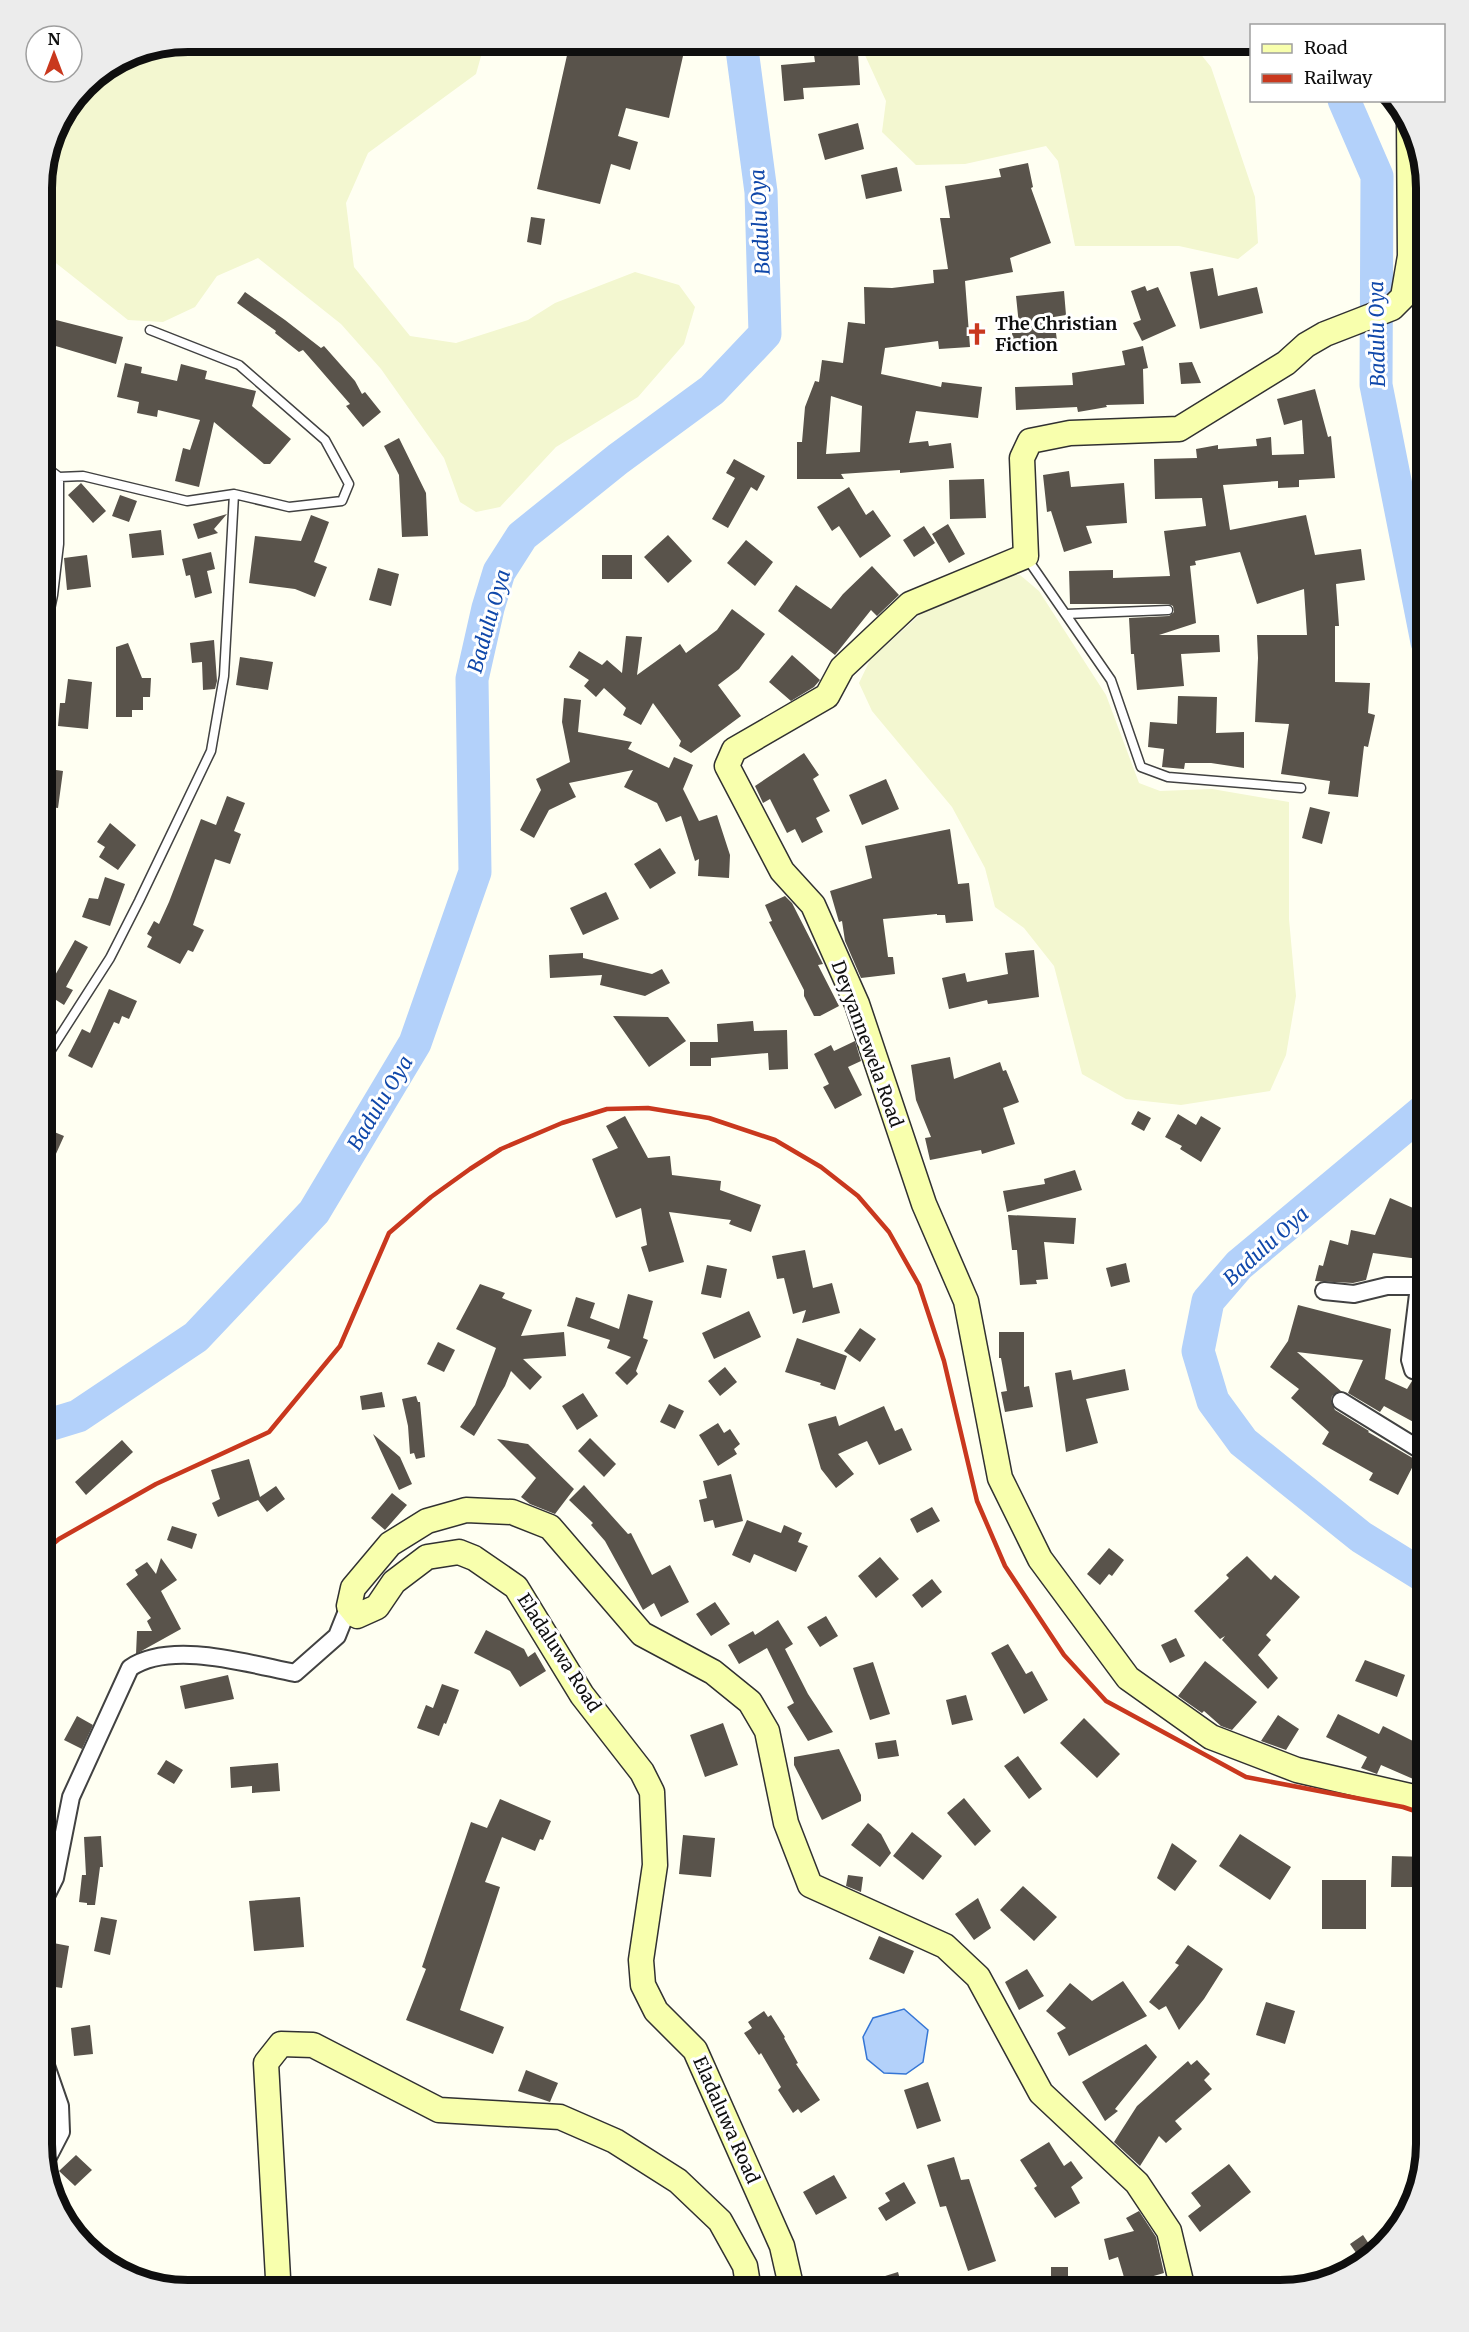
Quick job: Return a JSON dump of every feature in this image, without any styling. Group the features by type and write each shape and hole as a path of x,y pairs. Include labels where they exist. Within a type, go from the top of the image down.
{"street":[{"path":"1026,556 1022,458 1030,441 1070,433 1179,429 1286,363 1306,345 1325,334 1392,308 1403,297 1410,256 1410,148"},
{"name":"Deyyannewela Road","path":"1026,556 910,604 842,668 827,696 734,750 727,766 782,871 813,905 857,1004 924,1204 966,1301 1000,1478 1040,1559 1128,1678 1212,1737 1297,1770 1417,1798"},
{"path":"1324,1291 1354,1294 1387,1286 1417,1287"},
{"path":"1417,1303 1410,1360 1413,1370 1417,1371"},
{"path":"1341,1401 1417,1448"},
{"path":"52,1884 71,1797 130,1668 143,1659 201,1654 295,1673 337,1636 354,1588 390,1544 427,1521 466,1510 512,1512 550,1527 642,1634 713,1672 750,1702 767,1731 786,1823 810,1885 945,1946 978,1977 1041,2093 1137,2183 1169,2231 1181,2280"},
{"name":"Eladaluwa Road","path":"349,1606 357,1616 377,1606 394,1582 427,1557 459,1552 474,1558 516,1587 582,1695 642,1772 651,1792 655,1865 641,1960 643,1985 656,2011 695,2050 782,2246 790,2280"},
{"path":"278,2279 266,2063 281,2044 292,2044 313,2045 439,2110 560,2117 615,2141 678,2181 720,2221 745,2266 747,2280"},
{"path":"52,2083 60,2106 61,2132 53,2148"}],"lane":[{"path":"53,472 60,477 83,476 187,501 234,494 289,507 342,501 349,484 325,440 239,365 150,330"},
{"path":"53,596 60,544 60,477"},
{"path":"53,1048 110,958 212,751 224,676 234,494"},
{"path":"1026,556 1111,680 1141,767 1168,777 1301,788"},
{"path":"1066,614 1168,610"}],"green space":[{"path":"189,52 482,52 476,74 368,153 346,203 354,267 410,336 456,343 528,320 555,303 635,272 679,285 695,307 684,344 638,397 556,447 500,507 476,512 460,502 444,458 381,369 341,324 258,258 217,276 195,307 163,322 128,320 53,261 55,162 63,137 75,113 99,86 121,71 145,60"},
{"path":"864,53 1200,53 1211,67 1255,197 1258,243 1238,259 1179,246 1075,246 1058,161 1046,146 965,164 916,165 882,132 886,101"},
{"path":"1004,575 1020,575 1039,591 1106,695 1139,783 1160,791 1212,789 1289,802 1289,919 1296,996 1286,1055 1270,1091 1181,1105 1126,1099 1082,1074 1054,966 1024,928 995,907 985,868 952,807 872,711 859,683 870,660 924,611"}],"water":[{"path":"904,2009 928,2030 923,2062 906,2074 884,2073 867,2059 863,2037 873,2018"}],"building":[{"path":"568,52 668,52 683,56 669,118 626,108 618,136 638,142 630,170 611,164 600,204 537,189"},
{"path":"858,53 860,85 803,88 804,99 784,101 781,65 815,62 814,55"},
{"path":"858,123 864,149 825,160 818,134"},
{"path":"1028,163 1033,187 1031,188 1051,243 1010,258 1013,272 965,281 970,347 939,349 938,341 885,348 881,374 941,387 942,382 982,387 978,418 916,411 909,443 928,441 929,446 951,443 954,468 900,473 900,470 841,474 844,479 797,479 797,442 802,442 805,407 815,381 819,382 822,360 843,363 848,322 865,324 864,287 892,288 934,283 933,270 948,269 940,218 950,218 945,186 1001,177 999,169","holes":["831,396 862,406 860,452 826,454"]},
{"path":"897,167 902,191 866,199 861,175"},
{"path":"531,217 545,219 541,245 527,242"},
{"path":"1213,268 1218,296 1257,287 1263,313 1200,329 1190,272"},
{"path":"1145,286 1147,291 1158,287 1176,326 1142,341 1133,323 1141,320 1131,291"},
{"path":"1064,291 1066,315 1054,317 1057,341 1014,347 1011,326 1019,325 1016,296"},
{"path":"245,292 321,348 324,346 355,381 362,394 365,392 381,412 363,427 346,406 350,404 303,350 299,352 275,333 276,331 237,303"},
{"path":"56,320 123,337 116,364 53,345"},
{"path":"1143,346 1148,368 1143,369 1144,404 1106,405 1107,407 1078,412 1077,407 1016,410 1015,387 1073,385 1072,373 1125,365 1122,351"},
{"path":"1192,362 1201,383 1181,384 1179,363"},
{"path":"125,363 142,367 141,373 177,381 181,364 207,371 205,379 256,391 252,406 291,439 270,464 264,464 214,422 199,487 175,481 183,448 190,450 200,420 158,410 157,417 137,413 139,402 117,397"},
{"path":"1315,389 1328,437 1331,436 1335,478 1299,480 1299,487 1278,488 1278,481 1223,485 1230,530 1306,515 1315,555 1361,549 1365,580 1336,584 1339,626 1335,626 1335,682 1370,683 1368,713 1375,715 1368,747 1364,746 1358,797 1328,794 1330,781 1281,774 1289,724 1255,722 1257,635 1307,635 1304,589 1257,604 1240,552 1195,561 1196,565 1190,566 1196,623 1159,635 1219,635 1220,652 1181,654 1184,686 1137,690 1134,654 1131,654 1129,618 1169,616 1174,612 1173,606 1168,604 1070,604 1069,571 1113,570 1113,578 1170,576 1164,531 1206,526 1202,498 1155,499 1154,459 1197,458 1196,449 1218,445 1218,449 1257,446 1256,439 1271,437 1272,455 1304,454 1302,420 1284,425 1277,399"},
{"path":"399,438 426,493 428,536 402,537 399,475 384,446"},
{"path":"734,459 765,476 757,491 751,487 728,528 712,519 735,478 726,473"},
{"path":"1069,471 1071,487 1124,483 1127,523 1086,526 1092,543 1064,552 1051,511 1047,512 1043,475"},
{"path":"984,479 986,518 950,519 949,480"},
{"path":"81,483 106,511 93,523 68,495"},
{"path":"849,487 866,515 873,510 891,536 860,558 839,526 832,531 817,507"},
{"path":"120,495 137,501 129,522 112,516"},
{"path":"227,514 214,529 218,533 198,539 193,524"},
{"path":"311,515 329,522 314,562 327,567 315,597 295,589 249,583 255,536 301,541"},
{"path":"948,524 965,554 949,563 932,534"},
{"path":"924,526 935,543 914,557 903,540"},
{"path":"161,530 164,555 132,558 129,534"},
{"path":"668,535 692,561 668,583 644,557"},
{"path":"746,540 773,562 755,586 727,563"},
{"path":"211,552 215,569 207,571 212,593 195,598 190,575 186,576 182,559"},
{"path":"87,555 91,587 67,590 64,558"},
{"path":"602,555 632,555 632,579 602,579"},
{"path":"872,566 899,595 877,616 871,610 835,655 778,611 796,585 831,609"},
{"path":"378,568 399,574 391,606 369,600"},
{"path":"732,609 765,634 739,669 718,685 741,716 691,753 679,746 681,741 653,703 641,725 623,715 626,708 604,688 596,697 584,686 589,680 569,667 579,651 602,665 607,660 622,673 626,636 642,637 637,675 680,644 686,653 717,630"},
{"path":"214,640 217,681 215,689 203,690 202,662 192,663 190,643"},
{"path":"128,643 142,678 151,678 150,697 143,697 143,710 132,710 132,717 116,717 116,647"},
{"path":"792,655 820,680 814,687 791,701 769,682"},
{"path":"240,657 273,662 268,690 236,685"},
{"path":"68,679 92,682 88,729 58,726 60,703 65,703"},
{"path":"1178,696 1217,697 1216,733 1244,732 1244,768 1211,763 1185,763 1184,769 1162,767 1164,749 1148,747 1150,722 1177,724"},
{"path":"564,698 581,700 578,732 632,742 628,749 669,768 674,757 693,765 683,789 699,821 717,815 730,855 729,878 698,876 699,859 695,861 681,816 666,822 657,803 624,787 633,770 569,783 576,797 549,810 534,838 520,830 541,790 536,779 570,762 562,722"},
{"path":"804,753 819,775 813,779 830,811 816,818 823,832 802,843 795,829 787,833 770,799 763,803 755,786"},
{"path":"53,770 63,771 58,808 53,807"},
{"path":"886,779 899,809 862,825 849,795"},
{"path":"227,796 245,803 234,831 241,834 230,864 215,859 193,925 204,930 193,952 188,950 180,964 147,947 152,937 147,934 154,921 159,924 201,819 216,825"},
{"path":"1310,807 1330,812 1322,844 1302,838"},
{"path":"110,823 136,845 118,870 99,857 105,847 97,842"},
{"path":"950,829 958,884 969,883 973,921 946,923 945,915 937,914 883,919 888,957 893,957 895,974 861,978 845,941 842,921 839,922 830,891 872,878 865,846"},
{"path":"660,848 676,873 650,889 634,864"},
{"path":"105,877 125,884 110,926 82,917 89,898 98,899"},
{"path":"606,892 619,919 583,935 570,908"},
{"path":"785,896 792,903 823,964 818,965 839,1006 820,1016 814,1016 804,996 804,990 769,922 772,921 765,905"},
{"path":"75,940 88,947 66,987 73,990 64,1005 53,998 53,980"},
{"path":"1034,950 1039,997 988,1004 987,1000 949,1009 942,978 965,973 967,982 1008,974 1005,953"},
{"path":"583,953 583,958 652,974 662,969 670,983 645,996 600,985 602,975 550,978 549,955"},
{"path":"109,989 137,1001 129,1019 122,1016 119,1024 114,1022 92,1068 68,1056 82,1029 90,1033"},
{"path":"613,1016 668,1017 686,1041 649,1067"},
{"path":"753,1021 754,1031 787,1030 788,1069 769,1070 768,1053 711,1058 711,1066 690,1066 690,1042 718,1042 717,1024"},
{"path":"855,1041 861,1061 848,1067 862,1095 835,1109 823,1087 829,1084 814,1054 831,1045 834,1051"},
{"path":"950,1057 954,1079 1000,1062 1003,1071 1006,1070 1019,1102 1003,1108 1015,1144 982,1154 981,1150 930,1160 925,1138 931,1137 916,1100 911,1065"},
{"path":"1138,1111 1151,1118 1144,1131 1131,1124"},
{"path":"1178,1114 1196,1125 1201,1116 1221,1128 1201,1162 1180,1149 1182,1146 1165,1137"},
{"path":"625,1116 648,1158 670,1156 672,1175 721,1181 720,1190 761,1205 751,1232 729,1224 731,1220 669,1212 684,1262 649,1272 641,1247 647,1245 641,1208 616,1218 592,1159 618,1148 606,1126"},
{"path":"53,1131 64,1136 52,1162"},
{"path":"1075,1170 1082,1190 1007,1212 1003,1191 1045,1184 1044,1179"},
{"path":"1390,1198 1417,1210 1417,1259 1373,1253 1366,1280 1353,1283 1315,1281 1319,1265 1323,1266 1330,1240 1348,1245 1351,1230 1375,1235"},
{"path":"1008,1215 1076,1218 1074,1244 1044,1242 1048,1279 1036,1280 1037,1284 1020,1285 1017,1250 1012,1250"},
{"path":"805,1250 813,1288 832,1283 840,1313 802,1323 806,1310 793,1314 784,1278 777,1279 772,1256"},
{"path":"1126,1263 1130,1282 1111,1287 1106,1268"},
{"path":"707,1265 727,1269 721,1298 701,1294"},
{"path":"480,1284 505,1293 502,1298 532,1310 521,1336 564,1332 566,1356 523,1359 542,1377 530,1390 511,1371 505,1386 474,1436 460,1427 475,1405 496,1348 456,1329"},
{"path":"628,1294 653,1301 643,1338 648,1340 636,1371 638,1374 627,1385 615,1373 631,1357 607,1348 610,1340 567,1326 576,1297 595,1303 590,1318 619,1329"},
{"path":"1298,1305 1391,1329 1385,1379 1407,1389 1412,1381 1417,1383 1417,1424 1384,1406 1380,1412 1348,1393 1363,1360 1297,1352 1341,1391 1332,1396 1331,1401 1335,1410 1416,1460 1398,1495 1369,1480 1373,1473 1322,1444 1329,1432 1291,1398 1299,1389 1270,1367 1288,1341"},
{"path":"749,1311 761,1337 714,1359 702,1333"},
{"path":"860,1328 876,1339 860,1362 844,1351"},
{"path":"999,1332 1024,1332 1024,1387 1029,1386 1033,1407 1005,1412 1001,1392 1007,1391 1001,1358 999,1358"},
{"path":"797,1338 847,1356 835,1390 820,1385 821,1383 785,1372"},
{"path":"438,1342 455,1350 444,1372 427,1364"},
{"path":"725,1367 737,1382 720,1396 708,1381"},
{"path":"1125,1369 1129,1390 1086,1399 1098,1443 1066,1452 1055,1373 1071,1370 1073,1380"},
{"path":"382,1392 385,1407 362,1410 360,1396"},
{"path":"583,1393 598,1416 577,1430 562,1406"},
{"path":"416,1396 420,1402 425,1457 416,1459 414,1453 410,1454 408,1426 402,1399"},
{"path":"669,1404 684,1411 675,1429 660,1422"},
{"path":"884,1406 895,1431 902,1428 912,1450 879,1465 867,1441 838,1454 854,1474 836,1488 821,1469 808,1424 836,1416 839,1426"},
{"path":"718,1423 724,1433 730,1429 740,1444 734,1449 737,1454 718,1466 699,1435"},
{"path":"373,1434 400,1457 412,1484 399,1490"},
{"path":"590,1438 616,1464 604,1477 578,1451"},
{"path":"497,1439 528,1444 574,1489 555,1514 530,1504 521,1497 536,1478"},
{"path":"122,1440 133,1452 86,1495 75,1482"},
{"path":"249,1459 260,1497 276,1486 285,1499 267,1512 258,1500 218,1517 212,1503 220,1499 211,1470"},
{"path":"731,1474 743,1521 715,1528 713,1520 704,1522 699,1500 707,1498 703,1481"},
{"path":"584,1485 628,1534 631,1533 652,1575 670,1565 689,1602 661,1617 654,1603 643,1610 605,1541 591,1525 593,1523 569,1500"},
{"path":"392,1493 407,1505 385,1530 371,1518"},
{"path":"932,1507 940,1521 917,1533 910,1519"},
{"path":"747,1520 781,1533 784,1525 802,1533 798,1542 808,1546 796,1572 754,1554 750,1563 732,1555"},
{"path":"172,1526 197,1534 192,1549 167,1540"},
{"path":"1109,1548 1124,1560 1112,1576 1109,1574 1100,1585 1087,1574"},
{"path":"1247,1556 1271,1580 1275,1575 1300,1597 1266,1635 1271,1640 1258,1655 1278,1678 1268,1689 1222,1640 1225,1636 1220,1639 1194,1611 1229,1578 1226,1575"},
{"path":"880,1557 899,1579 876,1598 858,1576"},
{"path":"161,1558 177,1580 161,1591 181,1629 136,1654 137,1631 152,1631 147,1621 151,1618 126,1584 138,1575 135,1570 147,1562 156,1574"},
{"path":"932,1579 942,1592 922,1608 912,1595"},
{"path":"715,1602 730,1624 711,1636 696,1614"},
{"path":"826,1616 838,1636 820,1647 807,1627"},
{"path":"778,1620 793,1644 785,1649 808,1694 833,1732 808,1741 787,1707 794,1703 767,1648 739,1664 728,1645 753,1631 755,1635"},
{"path":"486,1630 524,1649 528,1657 535,1652 546,1671 520,1687 510,1671 474,1653"},
{"path":"1176,1638 1185,1656 1170,1663 1161,1645"},
{"path":"1008,1644 1026,1674 1032,1671 1048,1700 1024,1714 991,1653"},
{"path":"1365,1660 1405,1675 1397,1697 1355,1681"},
{"path":"1205,1661 1257,1702 1232,1730 1221,1726 1204,1711 1202,1713 1178,1696"},
{"path":"873,1662 890,1714 870,1720 853,1668"},
{"path":"228,1675 234,1699 185,1709 180,1686"},
{"path":"442,1684 459,1690 439,1736 417,1728 426,1705 433,1708"},
{"path":"966,1695 973,1720 952,1725 946,1700"},
{"path":"1338,1714 1379,1734 1383,1726 1417,1743 1417,1781 1381,1765 1377,1774 1361,1768 1367,1757 1326,1737"},
{"path":"1278,1715 1299,1729 1286,1750 1261,1741"},
{"path":"77,1716 93,1725 82,1749 64,1740"},
{"path":"1084,1718 1120,1754 1097,1778 1060,1743"},
{"path":"723,1723 738,1765 705,1777 690,1735"},
{"path":"896,1740 899,1756 878,1759 875,1743"},
{"path":"839,1749 861,1795 861,1801 822,1820 794,1765 794,1757"},
{"path":"1018,1756 1042,1789 1029,1799 1004,1766"},
{"path":"166,1760 183,1770 174,1784 157,1774"},
{"path":"278,1763 280,1791 252,1793 252,1786 231,1788 230,1767"},
{"path":"964,1798 991,1831 975,1846 947,1813"},
{"path":"500,1799 551,1821 543,1840 540,1839 535,1851 502,1837 485,1882 500,1887 460,2010 504,2027 493,2054 406,2020 426,1969 422,1967 471,1822 487,1828"},
{"path":"868,1823 881,1834 891,1853 880,1867 851,1845"},
{"path":"912,1832 942,1856 923,1880 893,1856"},
{"path":"1240,1834 1291,1867 1270,1900 1219,1866"},
{"path":"683,1835 715,1838 711,1877 679,1874"},
{"path":"101,1836 103,1867 100,1867 95,1905 87,1905 87,1903 79,1902 82,1875 86,1875 84,1837"},
{"path":"1172,1843 1197,1861 1175,1891 1157,1878"},
{"path":"1392,1856 1417,1857 1417,1887 1391,1887"},
{"path":"848,1875 863,1877 861,1892 846,1886"},
{"path":"1322,1880 1366,1880 1366,1929 1322,1929"},
{"path":"1023,1886 1057,1917 1034,1941 1000,1910"},
{"path":"300,1897 304,1947 254,1951 249,1901"},
{"path":"978,1898 991,1928 974,1940 955,1914"},
{"path":"101,1917 117,1920 110,1955 94,1951"},
{"path":"879,1936 914,1951 904,1974 869,1959"},
{"path":"52,1943 69,1946 62,1988 52,1987"},
{"path":"1188,1945 1223,1969 1204,1999 1179,2030 1166,2006 1159,2010 1149,2002 1179,1965 1175,1963"},
{"path":"1027,1969 1044,1996 1019,2010 1005,1982"},
{"path":"1123,1981 1147,2016 1069,2056 1057,2033 1066,2028 1046,2011 1070,1983 1092,2001"},
{"path":"1266,2002 1295,2011 1285,2044 1256,2035"},
{"path":"764,2011 768,2017 771,2015 785,2037 798,2063 796,2064 820,2100 801,2113 798,2109 793,2113 778,2090 781,2087 761,2053 759,2055 744,2033 752,2028 748,2022"},
{"path":"90,2025 93,2054 74,2056 71,2028"},
{"path":"1146,2044 1157,2057 1115,2109 1118,2111 1105,2121 1082,2082"},
{"path":"1197,2060 1210,2074 1204,2080 1212,2089 1175,2121 1182,2129 1166,2143 1159,2136 1140,2166 1114,2142 1137,2106 1188,2061 1191,2065"},
{"path":"526,2070 558,2083 550,2102 518,2091"},
{"path":"928,2082 941,2121 917,2129 904,2090"},
{"path":"1049,2142 1064,2166 1071,2161 1083,2178 1071,2187 1080,2203 1055,2218 1034,2188 1037,2186 1020,2160"},
{"path":"76,2155 92,2170 75,2186 59,2171"},
{"path":"954,2157 961,2180 969,2179 996,2261 968,2271 946,2206 940,2207 927,2165"},
{"path":"1229,2164 1251,2192 1200,2232 1188,2216 1201,2206 1191,2193"},
{"path":"834,2175 847,2198 816,2215 803,2192"},
{"path":"904,2182 916,2203 886,2221 878,2208 890,2201 885,2193"},
{"path":"1139,2211 1156,2237 1164,2273 1140,2280 1125,2280 1118,2257 1109,2260 1104,2239 1134,2231 1126,2218"},
{"path":"1363,2235 1370,2246 1358,2256 1350,2244"},
{"path":"1051,2267 1068,2267 1068,2280 1051,2280"},
{"path":"898,2272 900,2280 873,2280"}],"waterway":[{"name":"Badulu Oya","path":"52,1424 78,1416 196,1337 314,1212 415,1043 475,872 472,679 488,608 499,572 522,536 618,459 712,390 765,334 761,192 742,53"},
{"name":"Badulu Oya","path":"1345,102 1377,176 1376,385 1417,592"},
{"name":"Badulu Oya","path":"1417,1116 1239,1265 1208,1301 1198,1351 1213,1401 1243,1442 1361,1537 1417,1572"}],"railway":[{"path":"52,1545 156,1484 269,1432 340,1346 389,1233 431,1197 470,1169 501,1149 562,1123 607,1109 648,1108 709,1118 775,1140 821,1167 858,1196 889,1232 919,1285 944,1361 977,1501 1005,1566 1064,1655 1106,1701 1246,1777 1417,1812"}],"place":[{"name":"The Christian Fiction","path":"977,334"}]}
